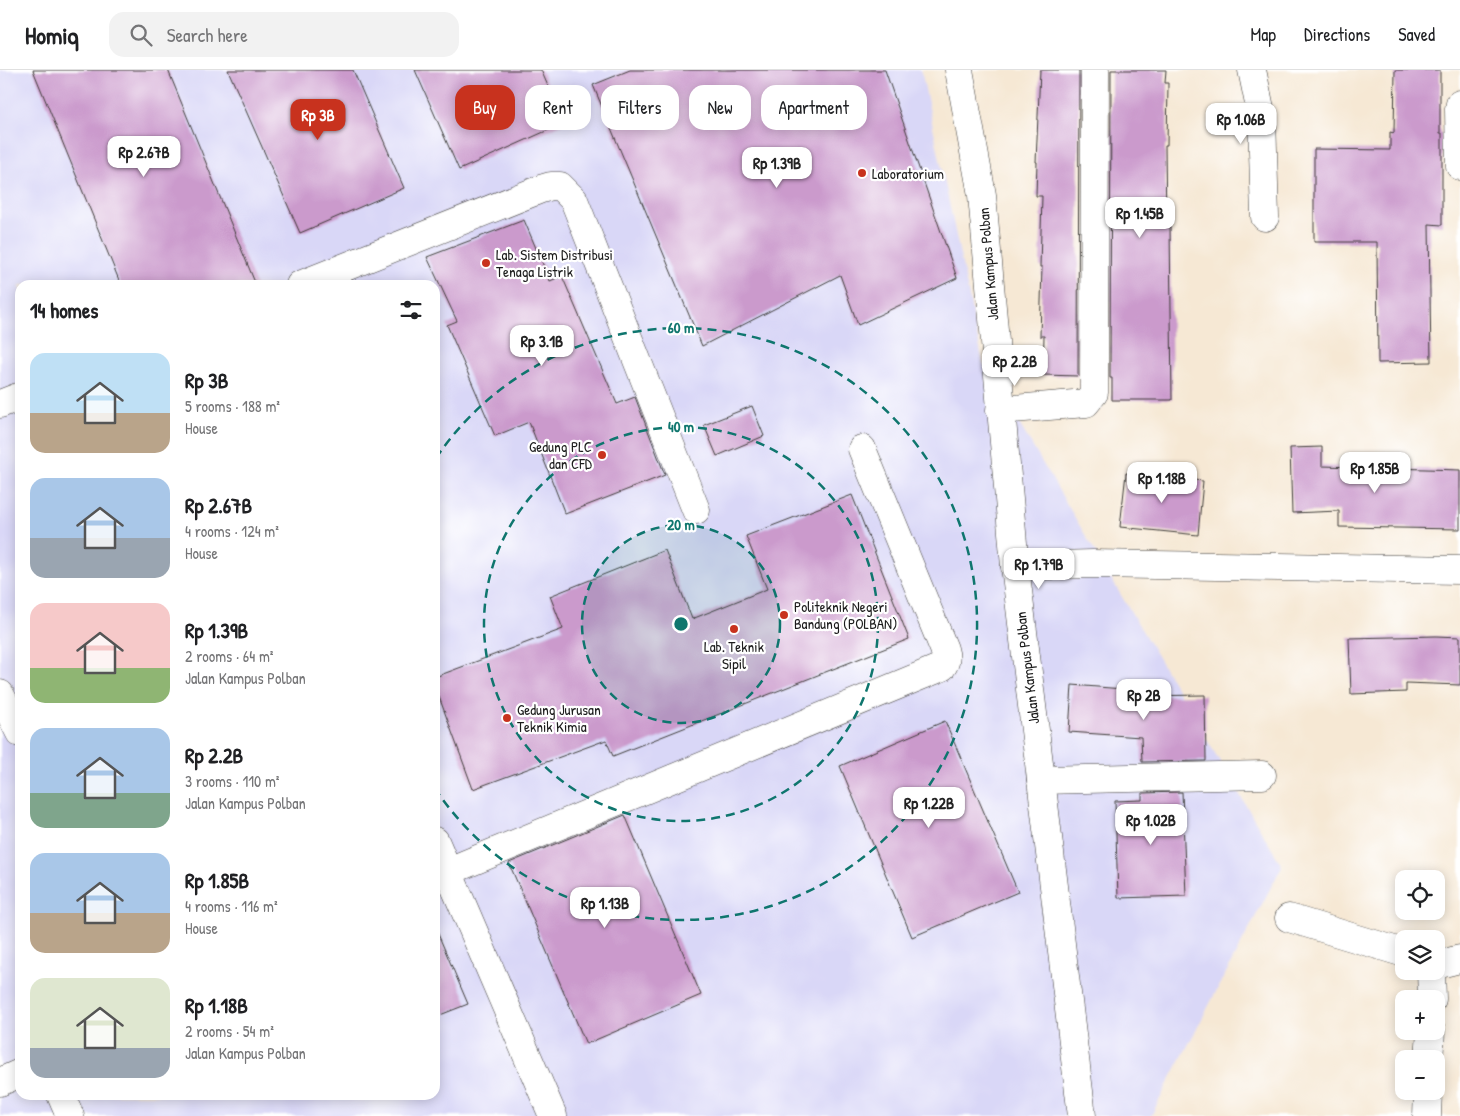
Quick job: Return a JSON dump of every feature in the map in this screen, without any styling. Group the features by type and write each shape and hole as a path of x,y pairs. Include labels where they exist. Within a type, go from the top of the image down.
{"street":[{"name":"Jalan Kampus Polban","path":"959,70 982,195 1015,566 1082,1116"},
{"path":"1000,410 1086,404 1094,393 1095,70"},
{"path":"1252,70 1262,118 1264,216"},
{"path":"1460,104 1460,166"},
{"path":"313,280 541,189 560,186 574,200 696,510"},
{"path":"449,871 942,667 946,662 944,649 862,449"},
{"path":"1015,566 1093,564 1460,570"},
{"path":"0,694 15,723"},
{"path":"1041,780 1262,775"},
{"path":"440,852 552,1116"},
{"path":"1288,918 1395,950"},
{"path":"1445,963 1460,959"},
{"path":"0,1082 15,1075"},
{"path":"63,1100 70,1116"},
{"path":"1427,1116 1428,1100"}],"shaded area":[{"name":"Politeknik Negeri Bandung (POLBAN)","path":"0,70 921,70 983,363 1282,866 1151,1116 0,1116"}],"building":[{"path":"33,70 168,70 254,280 119,280"},
{"path":"228,70 353,70 404,188 300,233"},
{"path":"415,70 541,70 548,85 525,85 525,130 548,130 459,170"},
{"path":"630,70 885,70 957,278 858,325 840,275 702,346 612,130 679,130 679,85 601,85 601,104 593,85"},
{"path":"1040,70 1079,70 1078,376 1043,375 1044,336 1040,336 1042,196 1036,196"},
{"path":"1111,70 1166,70 1165,83 1168,83 1167,145 1165,145 1166,226 1170,226 1172,400 1112,400 1112,378 1110,378"},
{"path":"1395,70 1440,70 1442,225 1429,224 1431,362 1378,363 1377,242 1314,242 1314,149 1390,150 1390,132 1394,133"},
{"path":"524,220 550,281 562,276 617,404 635,397 665,475 565,514 529,422 495,436 447,325 457,321 440,285 440,280 438,280 427,257"},
{"path":"752,406 764,436 717,456 704,425"},
{"path":"1322,447 1322,466 1460,470 1460,529 1339,527 1339,511 1292,513 1290,448"},
{"path":"1126,473 1203,481 1198,535 1120,527"},
{"name":"Lab. Teknik Sipil","path":"852,495 909,639 613,756 606,740 473,789 440,700 440,675 563,629 550,596 665,550 692,619 767,589 746,536"},
{"path":"1460,637 1460,685 1406,683 1406,692 1351,694 1349,638"},
{"path":"1072,685 1136,690 1136,696 1205,695 1206,761 1142,762 1141,737 1069,732"},
{"path":"945,721 1018,892 912,937 840,766"},
{"path":"1182,792 1186,896 1118,898 1115,801 1142,800 1142,793"},
{"path":"625,815 701,995 586,1044 509,863"},
{"path":"440,939 468,1004 440,1015"}],"place":[{"name":"Laboratorium","path":"862,173"},
{"name":"Lab. Sistem Distribusi Tenaga Listrik","path":"486,263"},
{"name":"Gedung PLC dan CFD","path":"602,455"},
{"name":"Politeknik Negeri Bandung (POLBAN)","path":"784,615"},
{"name":"Lab. Teknik Sipil","path":"734,629"},
{"name":"Gedung Jurusan Teknik Kimia","path":"507,718"}]}
